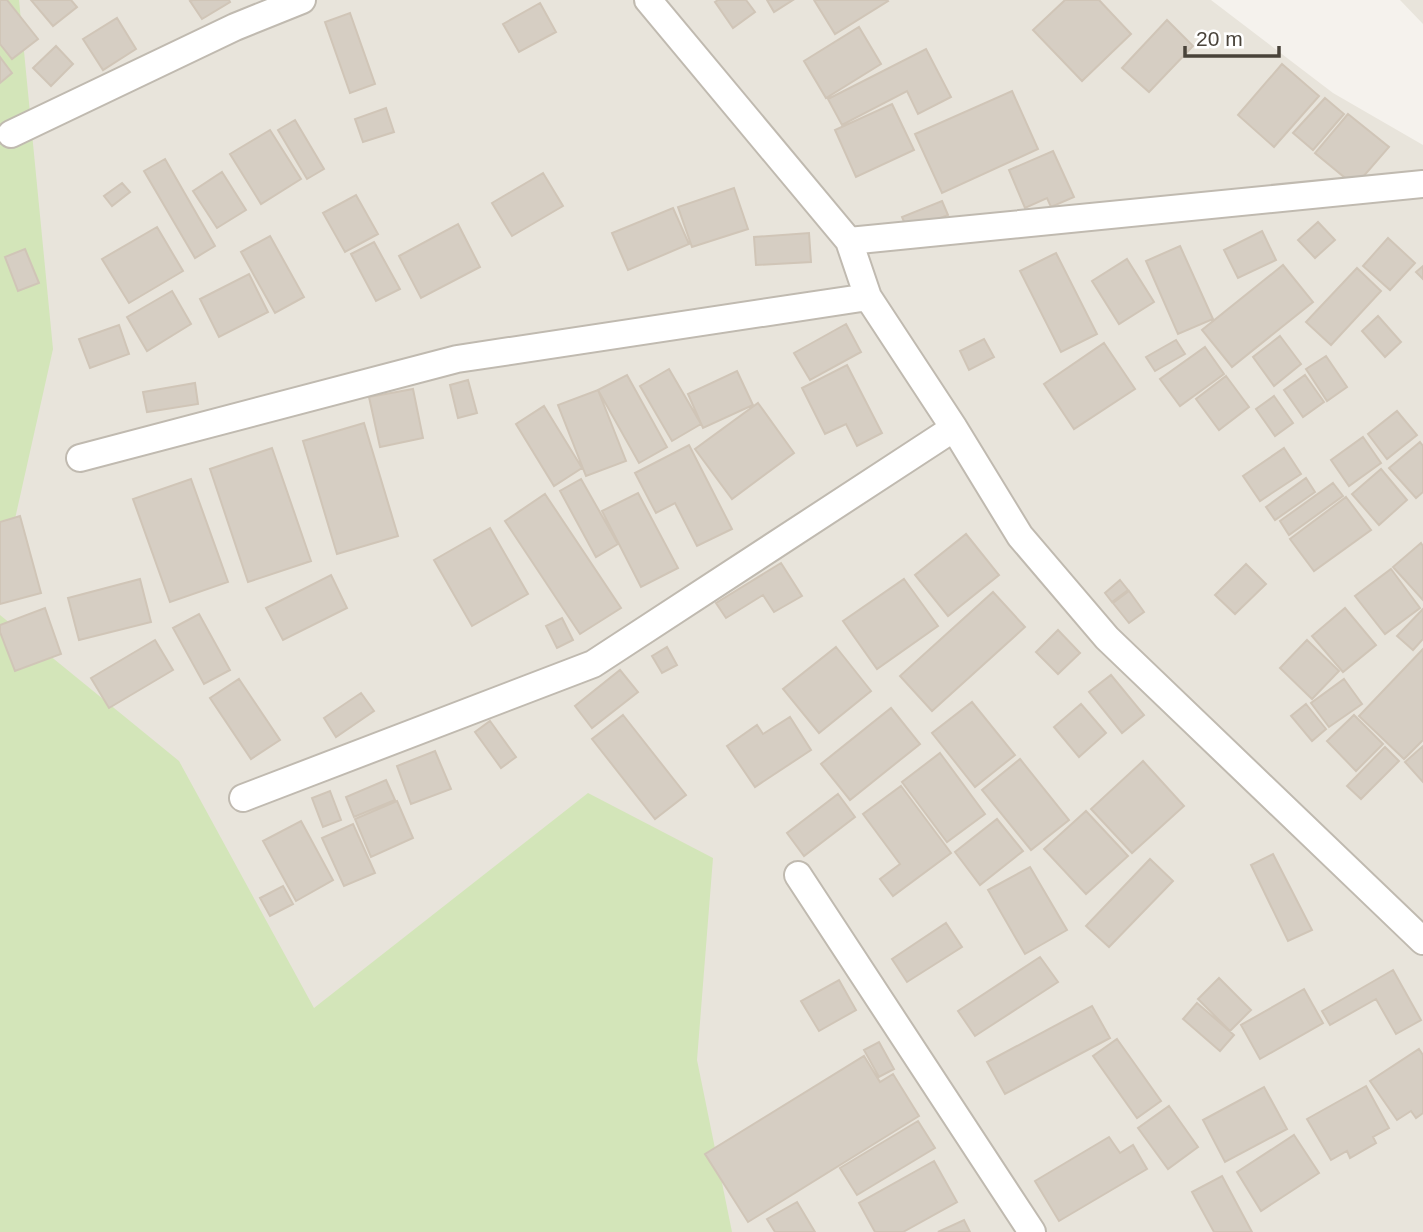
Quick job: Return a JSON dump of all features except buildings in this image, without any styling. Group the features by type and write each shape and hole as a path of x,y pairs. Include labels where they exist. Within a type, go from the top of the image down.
{"street":[{"path":"11,134 234,27 302,0"},
{"path":"648,0 849,241 868,297 954,428 1020,536 1107,638 1423,941"},
{"path":"849,241 1423,184"},
{"path":"80,458 457,359 868,297"},
{"path":"243,798 593,664 954,428"},
{"path":"798,875 1032,1232"}],"shaded area":[{"path":"0,0 1211,0 1333,93 1423,145 1423,1232 25,1232 0,1203"},
{"path":"1400,0 1423,0 1423,24"}],"green space":[{"path":"0,0 19,0 53,349 0,586"},
{"path":"0,615 179,761 314,1008 588,793 713,858 697,1060 732,1232 0,1232"}]}
